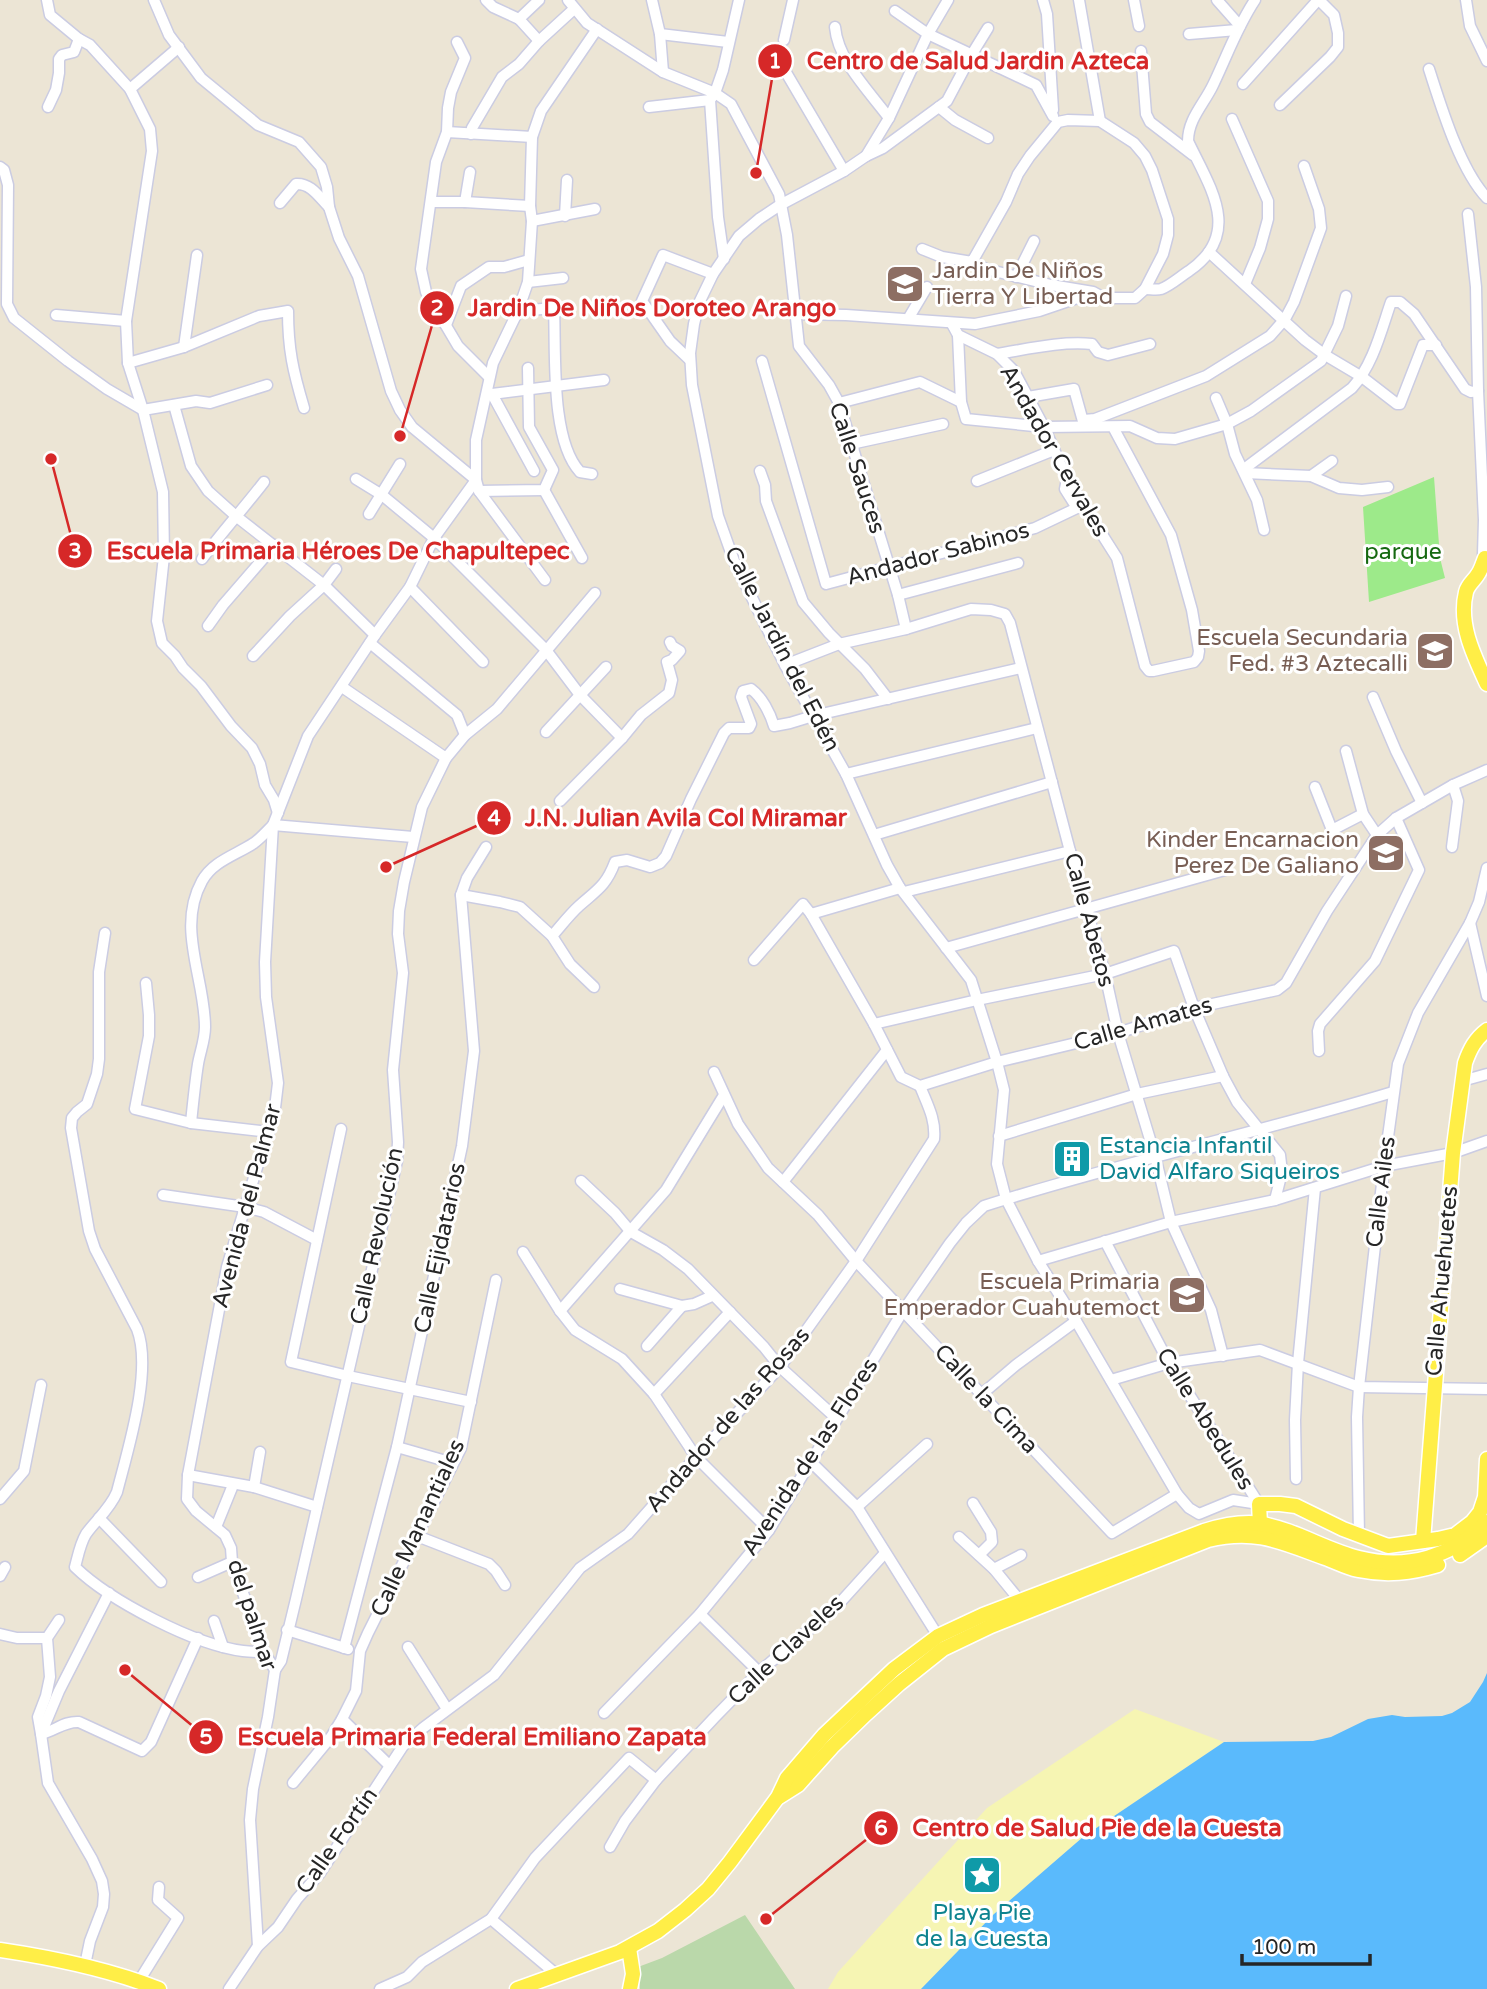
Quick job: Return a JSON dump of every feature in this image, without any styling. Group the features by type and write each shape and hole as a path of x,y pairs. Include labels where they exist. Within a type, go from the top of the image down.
{"main road":[{"path":"1486,559 1479,574 1466,590 1464,608 1466,629 1473,653 1487,684"},
{"name":"Calle Ahuehuetes","path":"1423,1541 1453,1153 1462,1081 1470,1048 1487,1030"},
{"path":"517,1989 624,1950 658,1931 685,1910 708,1889 730,1862 778,1797 787,1778 824,1735 894,1669 938,1636 983,1615 1225,1524 1271,1526 1358,1558 1404,1563 1426,1559 1461,1544 1484,1517 1487,1459"},
{"path":"1259,1504 1296,1506 1359,1536 1388,1546 1455,1535 1484,1517"},
{"name":"Calle Abedules","path":"1259,1504 1259,1524"},
{"path":"778,1797 798,1785 832,1747 882,1699 943,1649 991,1626 1208,1541 1241,1535 1269,1538 1356,1570 1396,1574 1418,1571 1445,1562 1487,1536"},
{"path":"0,1950 85,1965 159,1989"},
{"path":"624,1950 630,1989"}],"street":[{"path":"47,0 50,15 79,40 90,45 130,89 150,129 152,151 126,321 128,363 143,410 163,492 164,556 157,621 162,643 231,726 253,748 278,813"},
{"path":"154,0 169,35 201,78 258,125 299,142 321,167 339,238 358,276 391,391 400,410 412,427 478,485 545,580"},
{"path":"486,0 493,7 519,19 539,41"},
{"path":"519,19 540,0"},
{"path":"652,0 660,34 663,72"},
{"path":"724,259 718,217 713,96 739,0"},
{"path":"784,40 793,0"},
{"name":"Calle Jardín del Edén","path":"948,0 928,34 889,118 866,156 759,219 739,236 713,274 699,303 694,324 690,360 692,385 718,516 734,561 785,665 846,774 887,865 902,890 971,980 1004,1090 997,1164 1006,1199 1038,1261 1177,1494"},
{"path":"972,262 1006,202 1018,174 1056,119 1043,0"},
{"path":"1079,0 1100,121"},
{"path":"1134,0 1139,26"},
{"path":"1217,0 1238,28"},
{"path":"1145,289 1161,289 1199,263 1209,252 1217,234 1217,205 1188,141 1188,132 1212,87 1238,28 1255,0"},
{"path":"1243,84 1318,0 1334,15 1339,33 1338,47 1331,57 1280,105"},
{"path":"1466,0 1470,26 1487,61"},
{"path":"471,134 502,77 519,64 571,4"},
{"name":"Calle Sauces","path":"571,4 587,23 663,72 731,104 779,194 787,235 799,346 829,385 839,403 906,629"},
{"path":"895,11 928,34 1036,85 1056,119"},
{"path":"835,27 836,38 847,61 889,118"},
{"path":"866,156 883,148 947,101 988,28"},
{"path":"1189,34 1238,28"},
{"path":"478,485 476,440 490,393 489,377 528,282 532,221 532,138 541,111 597,29"},
{"path":"660,34 729,42"},
{"path":"48,107 56,90 59,59 62,55 74,52 79,40"},
{"path":"457,42 465,58 451,92 447,132 436,162 421,269 426,292 458,346 489,377"},
{"path":"130,89 179,47"},
{"path":"1141,51 1146,114 1150,122 1195,156"},
{"path":"784,69 844,171"},
{"path":"1429,69 1463,160 1487,198"},
{"path":"649,107 713,96"},
{"path":"939,107 955,120 988,138"},
{"path":"922,249 942,257 972,262 986,270 1093,292 1104,298 1135,298 1145,289 1163,254 1168,235 1168,219 1145,156 1134,143 1100,121 1056,119"},
{"path":"1233,119 1268,201 1268,219 1260,248 1245,284"},
{"path":"447,132 532,138"},
{"path":"952,324 958,335 961,402 966,419 1044,427 1084,423 1206,376 1270,336 1294,302 1321,228 1319,209 1304,166"},
{"path":"0,167 4,170 8,185 7,304 14,318 68,361 143,410 196,401 210,403 267,385"},
{"path":"465,202 470,172"},
{"path":"565,216 567,180"},
{"path":"280,203 296,184 303,184 329,207"},
{"path":"432,202 530,206"},
{"path":"532,221 595,209"},
{"path":"1468,214 1476,287 1483,554 1486,559"},
{"path":"1016,277 1034,241"},
{"path":"1209,252 1306,340 1398,404 1423,345 1436,345"},
{"path":"184,347 197,255"},
{"path":"690,360 670,341 642,301 663,255 713,274"},
{"path":"446,325 461,286 489,267 504,267 530,260"},
{"path":"528,282 563,278"},
{"path":"908,319 927,287"},
{"path":"795,314 975,324 1039,312 1093,292"},
{"path":"1084,423 1113,427 1130,426 1157,438 1175,439 1227,424 1251,411 1321,361 1338,326 1346,296"},
{"path":"1244,471 1352,388 1362,377 1391,302 1400,302 1414,314 1465,389 1478,391"},
{"path":"518,311 554,308 558,417 562,435 575,467 580,472 592,474"},
{"path":"128,363 184,347 259,316 288,311 289,348 304,408"},
{"path":"56,315 126,321"},
{"name":"Andador Cervales","path":"958,335 997,354 1014,371 1044,427 1067,479 1116,558 1145,666 1149,671 1153,671 1194,662 1199,651 1192,610 1171,536 1113,427"},
{"path":"997,354 1083,343 1092,344 1098,352 1108,355 1150,344"},
{"name":"Andador Sabinos","path":"762,361 826,584 1035,528 1077,509 1065,489 1067,479"},
{"path":"528,368 529,427 553,470 544,490"},
{"path":"490,393 604,380"},
{"path":"839,403 920,382 961,402"},
{"path":"1028,397 1074,389 1084,423"},
{"path":"490,393 534,471"},
{"path":"1216,398 1235,454 1257,500 1264,530"},
{"path":"174,405 191,466 208,491 324,585 373,639 457,715 466,735"},
{"path":"851,444 943,424"},
{"path":"977,481 1054,450"},
{"path":"1311,476 1332,461"},
{"path":"369,514 400,464"},
{"path":"760,471 765,485 766,501 803,602 839,644 865,669 888,699"},
{"path":"1244,471 1311,476 1339,488 1362,490 1388,487"},
{"path":"356,479 382,495 434,537 546,650 580,695 622,738"},
{"path":"202,559 264,482"},
{"path":"478,485 544,490"},
{"name":"Avenida del Palmar","path":"187,1499 188,1475 227,1267 275,1108 278,1083 265,962 273,825 308,736 410,587 434,537 478,485"},
{"path":"544,490 582,558"},
{"path":"208,626 275,545"},
{"path":"898,595 1018,563"},
{"path":"253,656 290,616 324,585 336,569"},
{"path":"410,587 482,662"},
{"name":"Calle Revolución","path":"275,1670 281,1661 397,1161 393,1070 402,973 398,934 404,882 422,807 446,758 466,735 497,709 595,593"},
{"name":"Calle Abetos","path":"906,629 971,609 1005,614 1010,623 1105,974 1118,1033 1155,1156 1171,1222 1211,1310 1223,1356"},
{"path":"785,665 839,644 906,629"},
{"path":"560,801 641,715 669,693 673,658 670,642"},
{"path":"546,732 606,667"},
{"path":"552,936 577,908 600,889 609,878 615,862 627,860 650,867 660,863 666,856 724,733 729,728 749,728 751,724 741,696 743,691 751,689 756,693 774,726 1021,668"},
{"path":"342,687 446,758"},
{"path":"1373,697 1422,803"},
{"path":"846,774 1037,728"},
{"path":"1346,751 1363,814 1377,835"},
{"name":"Calle Amates","path":"920,1086 997,1062 1118,1033 1194,1008 1277,990 1286,983 1327,911 1377,835 1396,818 1453,785 1487,772"},
{"path":"874,835 1052,782"},
{"path":"1452,847 1458,800 1453,785"},
{"path":"1315,787 1332,830 1363,814"},
{"path":"1319,1051 1320,1024 1375,961 1419,870 1396,818"},
{"path":"191,1123 205,1030 202,991 190,929 194,902 203,880 226,859 255,843 273,825 414,837"},
{"name":"Calle Ejidatarios","path":"344,1648 397,1447 462,1146 474,1051 461,895 467,878 486,846"},
{"path":"811,914 1070,851"},
{"name":"Calle Ailes","path":"1359,1536 1359,1387 1398,1064 1418,1013 1470,923 1479,902 1487,868"},
{"path":"946,948 1225,870"},
{"path":"461,895 520,907 552,936 570,964 594,987"},
{"path":"754,960 803,904 874,1024 901,1077 920,1086"},
{"path":"1470,923 1487,996"},
{"path":"106,933 99,972 97,1074 87,1104 76,1112 71,1128 89,1231 95,1249 137,1329 143,1354 137,1412 117,1492 112,1504 85,1536 75,1567 109,1593 161,1623 223,1647 264,1652"},
{"path":"874,1024 977,999 1105,974 1174,951 1194,1008 1223,1076 1237,1102 1280,1155 1282,1172 1275,1199"},
{"path":"146,983 149,1036 135,1109 191,1123 269,1132"},
{"path":"783,1182 887,1049"},
{"name":"Calle la Cima","path":"714,1072 738,1124 768,1168 818,1215 856,1261 1112,1534 1177,1494"},
{"path":"1462,1081 1487,1074"},
{"path":"999,1136 1136,1094 1223,1076"},
{"name":"Andador de las Rosas","path":"447,1710 494,1675 580,1568 628,1534 780,1367 856,1261 934,1139 935,1126 920,1086"},
{"name":"Avenida de las Flores","path":"604,1713 700,1615 769,1530 903,1311 965,1223 984,1206 1155,1156 1393,1092"},
{"path":"560,1311 666,1190 724,1095"},
{"path":"341,1129 291,1362 348,1377 471,1402"},
{"path":"1038,1261 1171,1222 1275,1199 1384,1166 1453,1153 1487,1141"},
{"path":"581,1181 631,1232 663,1250 688,1269 780,1367 836,1418"},
{"path":"1296,1479 1298,1363 1315,1188"},
{"path":"163,1195 264,1212 317,1240"},
{"name":"Calle Abedules","path":"1105,1241 1169,1363 1259,1504"},
{"path":"523,1252 575,1330 622,1359 654,1394 696,1457 769,1530"},
{"name":"Calle Manantiales","path":"360,1651 461,1448 496,1280"},
{"path":"620,1289 681,1306 712,1296"},
{"path":"647,1346 681,1306"},
{"path":"654,1394 730,1312"},
{"path":"982,1394 1076,1321"},
{"path":"1111,1380 1169,1363 1260,1350 1359,1387 1487,1389"},
{"path":"0,1499 24,1472 41,1385"},
{"path":"857,1507 927,1444"},
{"path":"397,1447 453,1463"},
{"path":"254,1487 260,1452"},
{"path":"811,1462 857,1507 938,1636"},
{"path":"188,1475 254,1487 317,1507"},
{"path":"216,1527 233,1485"},
{"path":"1177,1494 1189,1508 1199,1514 1233,1500 1259,1504"},
{"name":"del palmar","path":"187,1499 196,1511 225,1535 264,1652 275,1670 253,1789 250,1820 258,1946"},
{"path":"973,1503 991,1532 992,1542 979,1555"},
{"path":"99,1518 161,1582"},
{"path":"417,1536 489,1564 505,1585"},
{"path":"959,1537 994,1570 1021,1602"},
{"name":"Calle Claveles","path":"610,1847 625,1821 656,1780 759,1672 837,1606 884,1553"},
{"path":"994,1570 1021,1555"},
{"path":"198,1577 232,1562"},
{"path":"41,1734 59,1690 109,1593"},
{"path":"700,1615 759,1672"},
{"path":"59,1620 47,1638 50,1677 38,1717 48,1783 102,1881 103,1907 90,1941 85,1965"},
{"path":"214,1621 223,1647"},
{"path":"287,1630 360,1651 356,1691 342,1719 331,1737 293,1783"},
{"path":"0,1634 47,1638"},
{"path":"41,1734 71,1721 79,1722 142,1751 151,1742 198,1638"},
{"path":"408,1647 447,1710"},
{"name":"Calle Fortín","path":"258,1946 278,1927 297,1899 320,1873 402,1746 447,1710"},
{"path":"342,1719 389,1765"},
{"path":"380,1989 407,1977 422,1962 491,1919 535,1858 629,1758 656,1780"},
{"path":"139,1981 178,1918 158,1900 159,1887"},
{"path":"491,1919 556,1974"},
{"path":"229,1989 258,1946"}],"green space":[{"name":"parque","path":"1434,477 1440,558 1445,578 1369,602 1363,507"},
{"path":"745,1915 795,1989 640,1989 638,1967 662,1958"}],"sand":[{"name":"Playa Pie de la Cuesta","path":"1135,1709 1224,1742 1083,1837 994,1914 921,1989 828,1989 838,1972 987,1808"}],"water":[{"path":"1487,1673 1487,1989 921,1989 994,1914 1083,1837 1224,1742 1313,1741 1331,1737 1368,1719 1392,1715 1442,1716 1470,1702"}],"place":[{"name":"Centro de Salud Jardin Azteca","path":"756,173"},
{"name":"Jardin De Niños Tierra Y Libertad","path":"905,284"},
{"name":"Jardin De Niños Doroteo Arango","path":"400,436"},
{"name":"Escuela Primaria Héroes De Chapultepec","path":"51,459"},
{"name":"Escuela Secundaria Fed. #3 Aztecalli","path":"1435,651"},
{"name":"Kinder Encarnacion Perez De Galiano","path":"1386,853"},
{"name":"J.N. Julian Avila Col Miramar","path":"386,867"},
{"name":"Estancia Infantil David Alfaro Siqueiros","path":"1072,1159"},
{"name":"Escuela Primaria Emperador Cuahutemoct","path":"1187,1295"},
{"name":"Escuela Primaria Federal Emiliano Zapata","path":"125,1670"},
{"name":"Playa Pie de la Cuesta","path":"982,1875"},
{"name":"Centro de Salud Pie de la Cuesta","path":"766,1919"}]}
